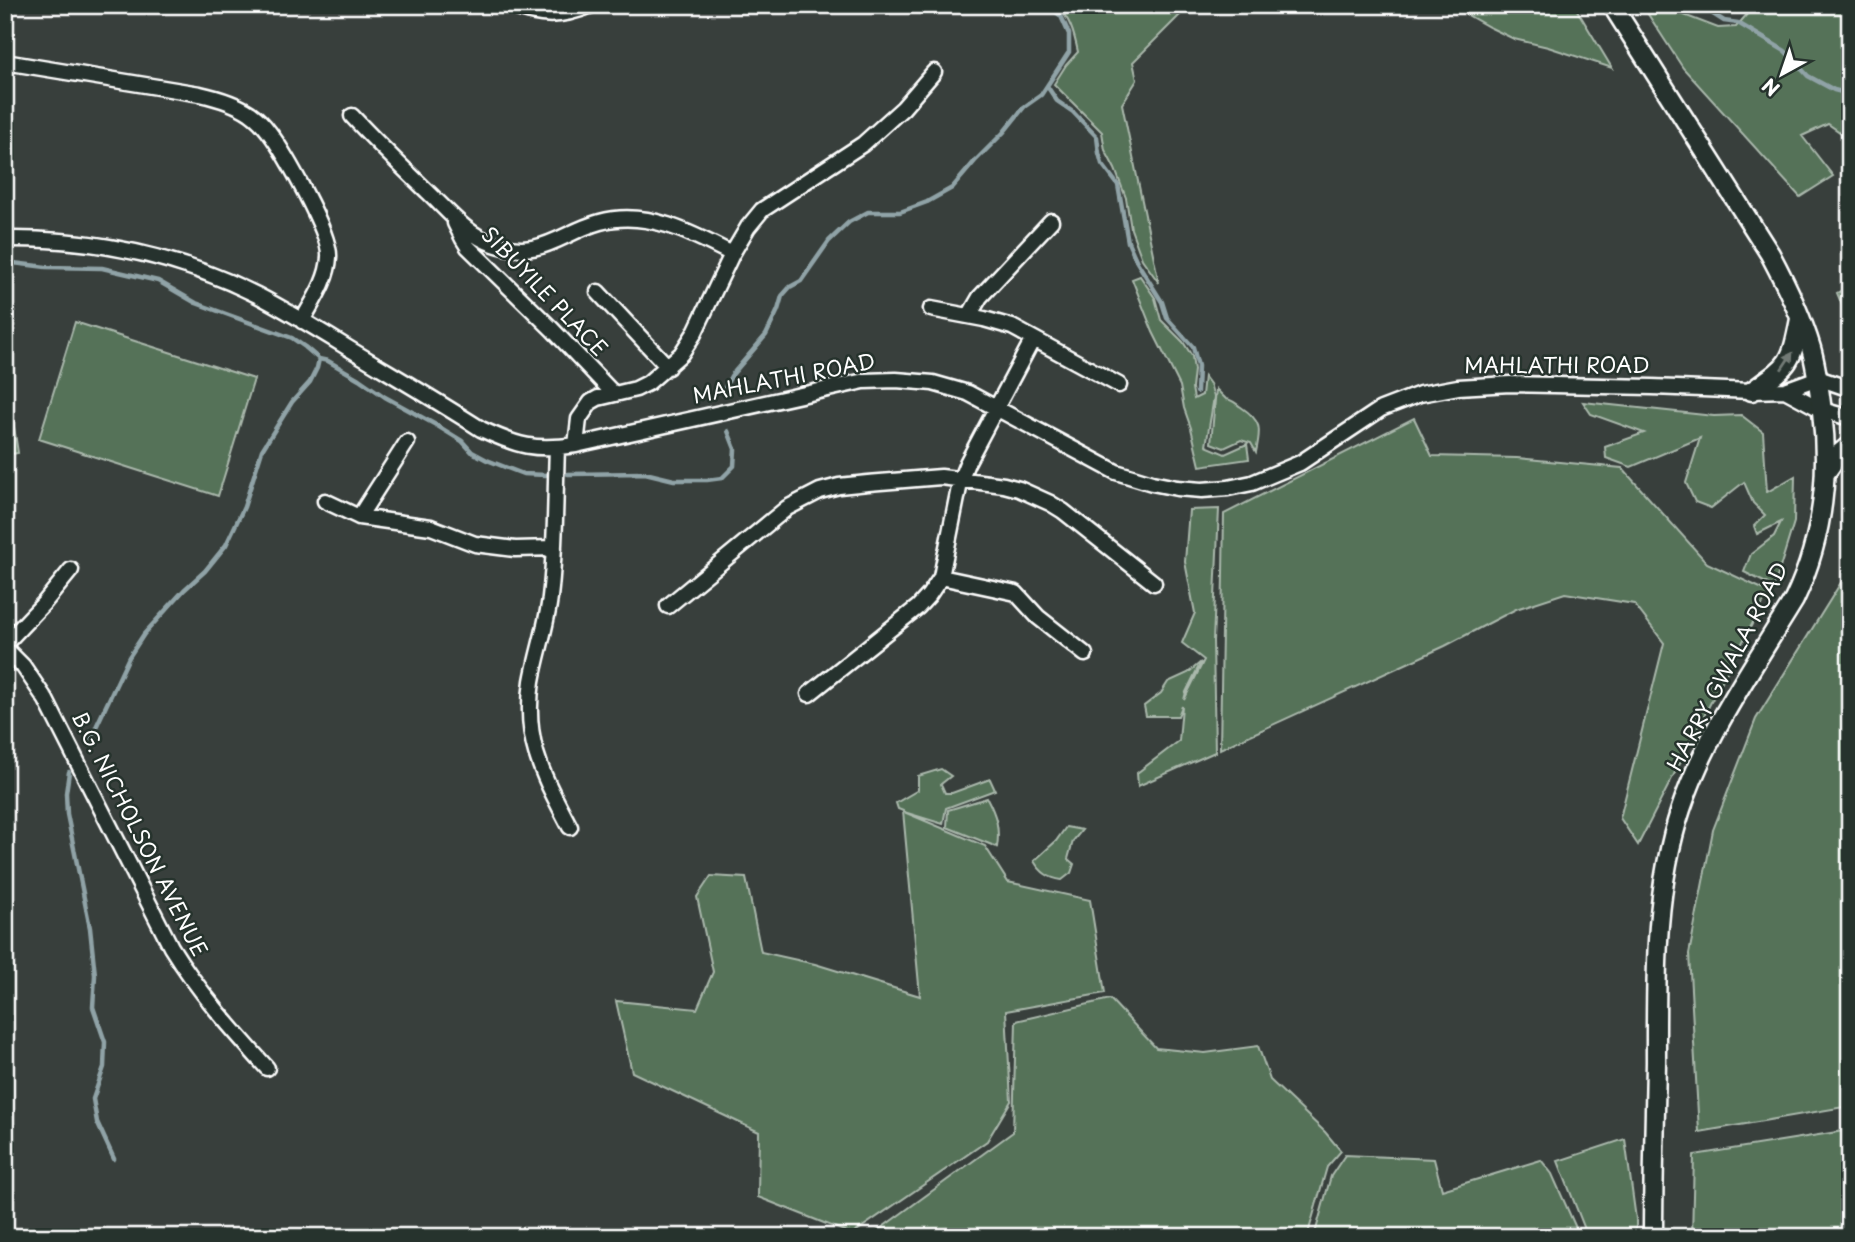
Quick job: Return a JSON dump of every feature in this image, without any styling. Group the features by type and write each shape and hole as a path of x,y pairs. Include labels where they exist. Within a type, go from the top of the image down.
{"main road":[{"name":"HARRY GWALA ROAD","path":"1612,5 1770,254 1790,293 1810,346 1818,377 1826,453 1824,495 1818,530 1803,582 1720,721 1699,762 1670,849 1659,917 1653,1237"},
{"path":"1752,391 1788,362 1800,318"},
{"path":"1826,472 1838,455 1850,445"}],"street":[{"path":"509,5 532,14 556,16 592,5"},
{"path":"5,62 200,93 235,105 262,123 287,161 329,244 327,268 302,321"},
{"path":"576,445 579,419 591,402 648,383 681,354 695,334 732,254 762,209 863,144 903,108 934,72"},
{"path":"352,116 470,232 492,244 528,249 543,247 602,221 637,219 684,231 732,254"},
{"name":"SIBUYILE PLACE","path":"451,214 468,247 614,393"},
{"path":"969,316 980,297 1051,221"},
{"name":"MAHLATHI ROAD","path":"5,239 45,239 103,245 158,257 206,273 256,295 302,321 481,429 528,447 576,445 864,382 896,380 933,383 968,393 1116,472 1152,483 1202,490 1228,488 1271,476 1300,463 1381,410 1420,394 1441,390 1510,384 1785,390 1818,377"},
{"path":"598,292 668,367"},
{"path":"931,309 1012,327 1119,385"},
{"path":"809,694 918,607 941,577 961,478 1034,339"},
{"path":"1818,377 1850,389"},
{"path":"1785,390 1822,410 1850,418"},
{"path":"359,517 407,442"},
{"path":"557,447 550,600 532,680 529,713 533,747 570,827"},
{"path":"668,606 787,508 820,491 839,486 941,477 1019,489 1050,503 1154,583"},
{"path":"325,501 359,517 431,527 475,544 554,548"},
{"path":"5,646 71,570"},
{"path":"941,577 1016,593 1038,617 1085,654"},
{"name":"B.G. NICHOLSON AVENUE","path":"5,646 23,666 46,700 184,969 267,1068"}],"green space":[{"path":"1056,5 1190,5 1133,62 1137,80 1122,104 1159,283 1142,259 1131,229 1126,198 1105,150 1102,132 1054,84 1078,52 1071,26"},
{"path":"1450,5 1574,5 1612,68 1514,39"},
{"path":"1642,5 1658,5 1718,28 1736,27 1755,5 1850,5 1850,139 1828,124 1802,136 1833,176 1800,197 1683,68"},
{"path":"1140,276 1155,298 1161,320 1183,342 1192,356 1194,399 1202,395 1204,376 1210,384 1214,397 1206,446 1225,454 1247,444 1249,459 1200,466 1180,386 1153,332 1132,279"},
{"path":"1850,286 1850,324 1837,293"},
{"path":"75,322 254,379 218,496 39,439"},
{"path":"5,381 18,453 5,455"},
{"path":"1216,389 1256,421 1259,437 1256,452 1251,443 1241,440 1224,448 1211,443"},
{"path":"1583,402 1714,416 1741,415 1763,432 1767,492 1795,476 1794,522 1774,587 1744,572 1751,554 1774,536 1781,522 1757,534 1754,526 1765,515 1753,503 1744,482 1711,508 1695,502 1686,483 1700,438 1631,467 1606,458 1605,447 1644,433 1591,414"},
{"path":"1414,418 1432,456 1517,458 1622,468 1707,563 1769,592 1638,845 1620,818 1664,643 1634,604 1565,593 1516,609 1445,646 1220,749 1224,514"},
{"path":"1219,509 1213,641 1215,752 1138,786 1137,773 1179,741 1182,706 1178,716 1146,716 1144,706 1161,693 1168,682 1188,673 1201,662 1184,700 1204,660 1182,643 1195,613 1185,562 1189,510"},
{"path":"1850,568 1850,1106 1699,1132 1689,954 1713,830 1756,719"},
{"path":"941,769 951,776 941,784 945,793 990,779 995,790 946,808 943,824 904,812 985,846 1008,882 1090,900 1105,993 1006,1011 1011,1101 987,1141 852,1234 758,1197 759,1132 632,1072 616,1001 697,1009 713,972 697,897 711,876 746,878 761,952 815,964 920,996 903,811 898,809 896,803 918,790 918,776"},
{"path":"987,798 996,822 997,847 947,827 948,810"},
{"path":"1066,827 1082,830 1073,841 1068,859 1074,864 1071,873 1062,880 1046,874 1034,861 1056,841"},
{"path":"1110,999 1156,1048 1205,1053 1258,1046 1270,1080 1325,1132 1341,1151 1327,1167 1307,1237 869,1237 1013,1132 1016,1021"},
{"path":"1850,1130 1850,1237 1692,1237 1694,1155"},
{"path":"1625,1139 1636,1237 1588,1237 1558,1161"},
{"path":"1345,1155 1434,1159 1442,1190 1541,1160 1552,1174 1580,1237 1314,1237 1331,1176"}],"waterway":[{"path":"723,391 731,376 766,335 782,296 790,287 801,281 829,241 849,222 868,212 900,212 927,202 952,188 1024,107 1041,95 1069,52 1069,34 1061,16 1047,5"},
{"path":"1699,5 1724,21 1738,23 1785,51 1808,76 1834,90 1850,94"},
{"path":"1047,86 1057,101 1073,112 1097,137 1102,164 1118,185 1128,242 1137,262 1162,302 1167,318 1193,347 1198,366 1197,392"},
{"path":"5,262 46,267 102,268 158,281 196,303 292,338 319,359 328,361 436,425 487,460 523,474 546,475"},
{"path":"89,742 129,657 144,634 205,571 226,545 244,507 262,450 292,402 310,382 319,359"},
{"path":"568,474 645,473 674,480 722,478 734,466 735,449 728,431"},
{"path":"69,772 67,814 90,928 95,975 93,1007 105,1042 104,1067 93,1099 97,1122 114,1159"}]}
